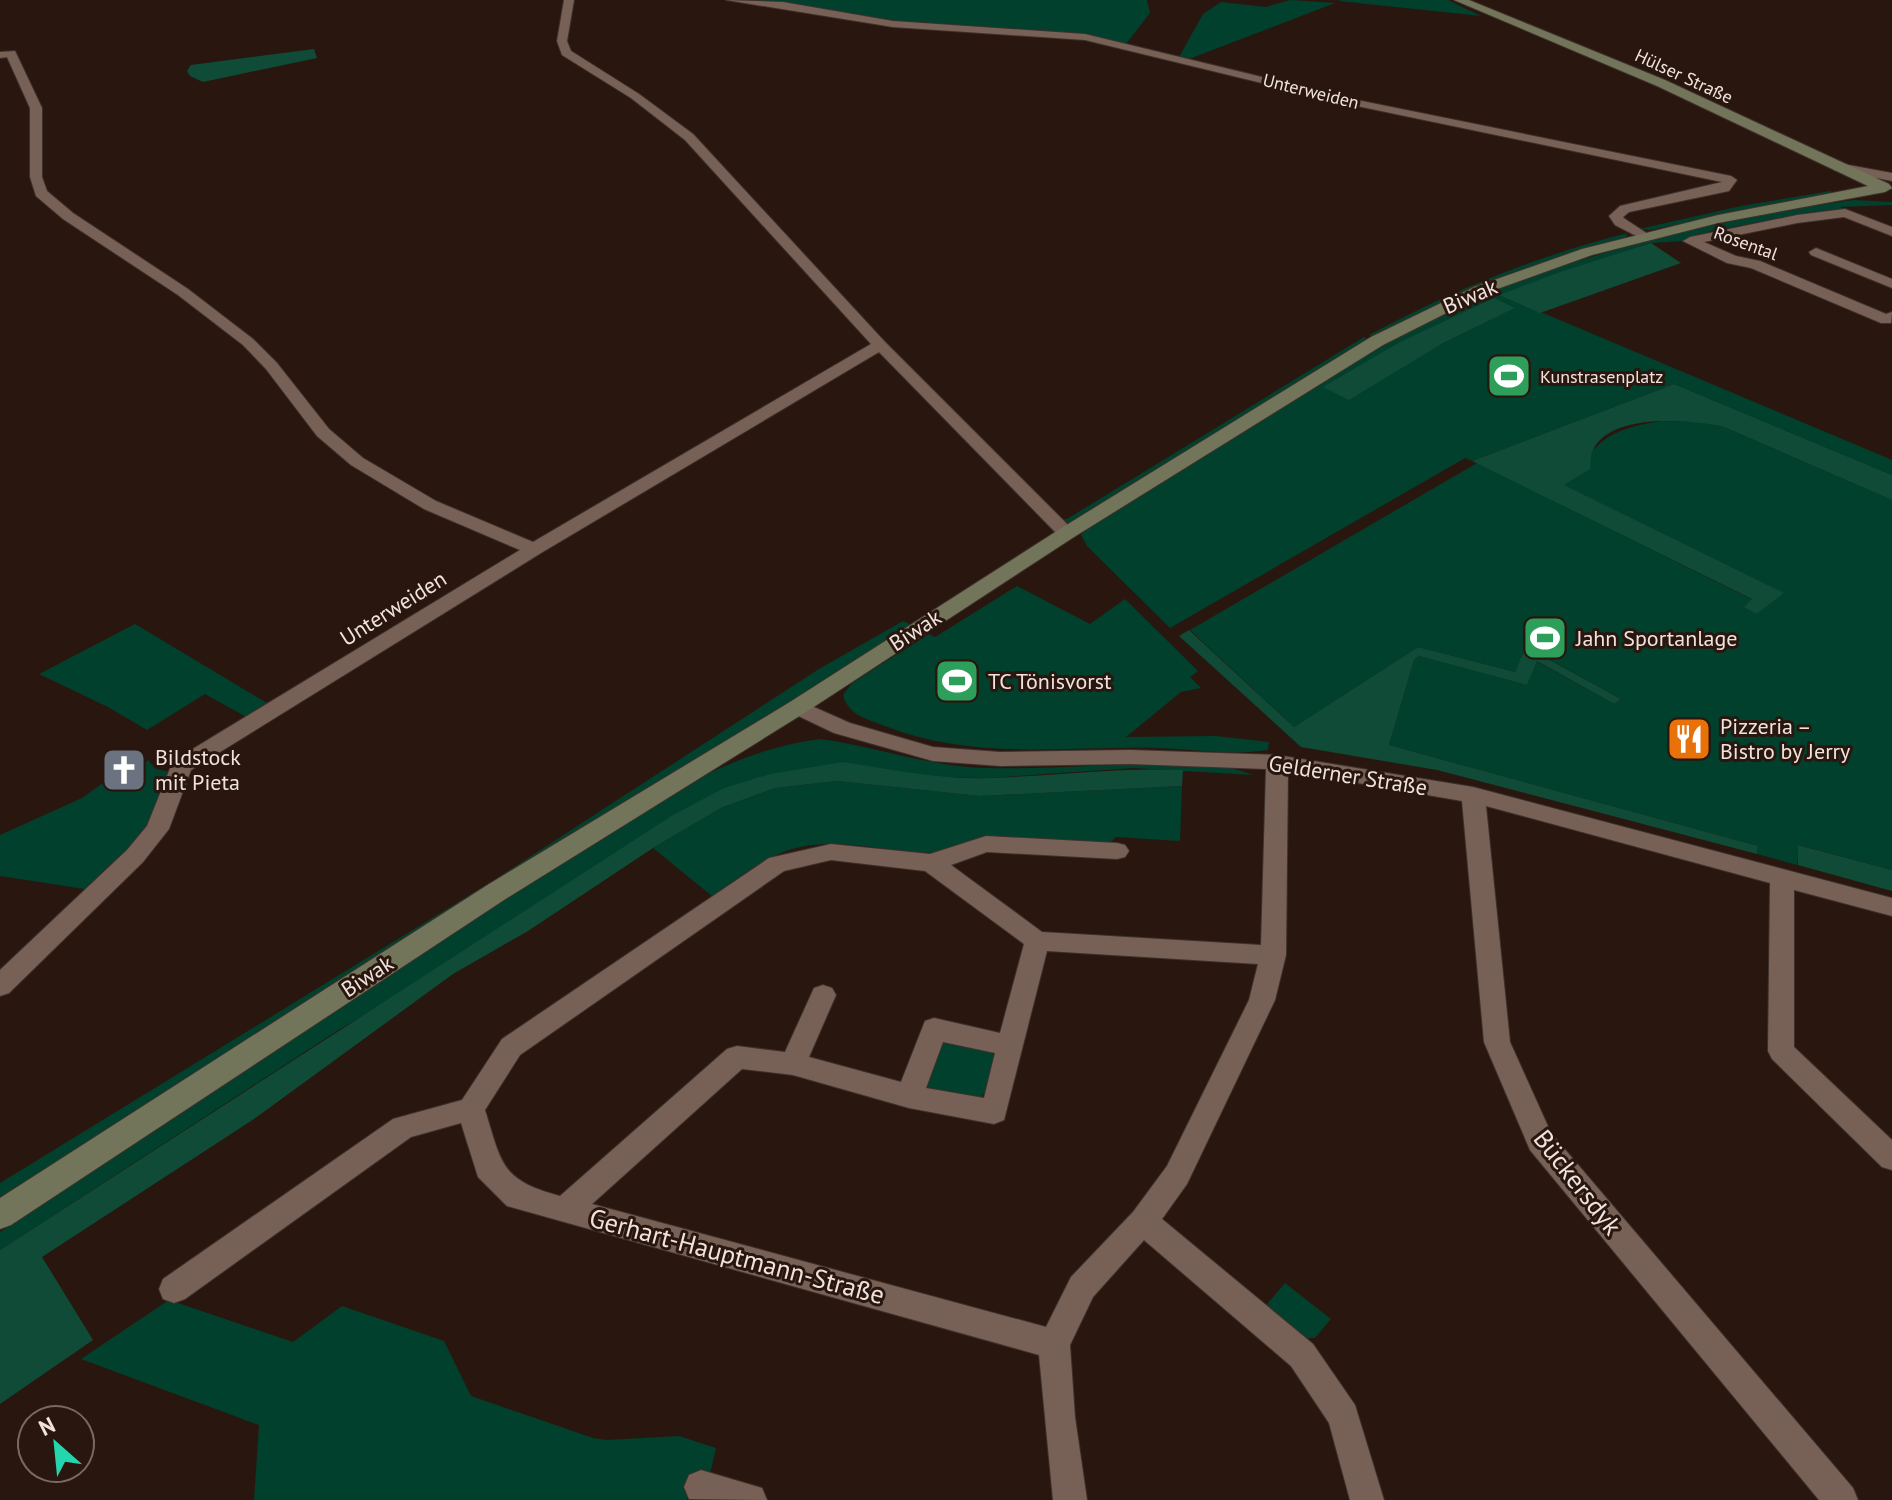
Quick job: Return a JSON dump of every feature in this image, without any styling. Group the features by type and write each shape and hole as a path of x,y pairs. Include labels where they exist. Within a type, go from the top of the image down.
{"street":[{"path":"569,0 562,41 566,53 635,96 689,137 880,345 1067,533"},
{"name":"Unterweiden","path":"731,0 893,24 1085,37 1357,103 1731,180 1724,188 1625,209 1616,216 1620,222 1644,236"},
{"name":"Hülser Straße","path":"1459,0 1661,83 1833,166 1890,188"},
{"path":"6,54 36,108 36,177 41,193 68,216 250,343 334,443 367,467 440,510 534,549"},
{"path":"1833,166 1848,185 1834,198"},
{"name":"Biwak","path":"0,1215 498,891 798,707 1067,533 1317,377 1428,313 1543,267 1644,236 1718,219 1890,188"},
{"name":"Rosental","path":"1892,232 1845,213 1797,219 1690,241 1732,260 1755,264 1886,320 1892,317"},
{"path":"1816,252 1892,284"},
{"name":"Unterweiden","path":"0,986 135,856 157,829 181,766 534,549 880,345"},
{"name":"Gelderner Straße","path":"798,707 842,728 933,754 1000,759 1130,757 1277,762 1473,795 1892,907"},
{"path":"1070,1500 1059,1417 1054,1344 1082,1287 1143,1221 1177,1175 1262,1000 1273,955 1277,762"},
{"name":"Bückersdyk","path":"1473,795 1497,1042 1540,1141 1841,1500"},
{"path":"174,1289 403,1127 471,1109 511,1047 777,864 831,852 931,863 986,844 1117,851"},
{"path":"931,863 1037,941 1273,955"},
{"path":"1782,877 1781,1051 1892,1158"},
{"path":"566,1209 737,1057 793,1064 909,1096 994,1112 1037,941"},
{"path":"793,1064 823,995"},
{"path":"909,1096 934,1029 1010,1046"},
{"name":"Gerhart-Hauptmann-Straße","path":"471,1109 488,1168 517,1197 1054,1344"},
{"path":"1143,1221 1302,1355 1343,1416 1367,1500"},
{"path":"701,1487 750,1500"}],"green space":[{"path":"738,0 1147,0 1150,13 1126,44 1087,36 894,23"},
{"path":"1290,0 1335,3 1189,59 1179,57 1203,14 1221,2 1266,7"},
{"path":"1339,0 1448,0 1481,16 1339,1"},
{"path":"314,49 317,58 203,82 190,76 187,71 191,65"},
{"path":"1830,191 1835,193 1650,230 1639,229 1741,206"},
{"path":"1854,200 1892,202 1892,205 1840,207 1846,210 1711,231 1682,241 1651,243 1500,295 1892,460 1892,475 1674,384 1472,461 1465,458 1170,628 1087,546 1081,535 1386,341 1483,294 1498,296 1489,291 1669,235","holes":["1514,308 1443,343 1324,388 1398,343"]},
{"path":"1627,233 1626,238 1497,281 1374,337 1369,335 1495,276 1560,252"},
{"path":"1651,243 1681,263 1540,313 1499,295 1560,272"},
{"path":"1494,298 1515,308 1443,343 1349,400 1323,387 1398,343"},
{"path":"1364,337 1369,340 1067,526 1060,519 1067,519"},
{"path":"1674,384 1892,475 1892,500 1724,427 1692,422 1653,422 1617,429 1603,438 1592,452 1590,469 1564,485 1784,593 1757,614 1744,607 1752,599 1472,461"},
{"name":"Jahn Sportanlage","path":"1661,421 1697,422 1724,427 1892,500 1892,870 1799,845 1797,865 1757,854 1758,846 1389,745 1414,660 1419,656 1527,685 1536,661 1614,704 1621,699 1527,647 1515,672 1418,647 1294,727 1190,630 1477,463 1753,600 1757,614 1783,593 1563,485 1604,440 1626,429"},
{"path":"1017,586 1090,624 1125,599 1198,671 1190,677 1201,688 1181,692 1126,737 1216,736 1269,742 1268,750 986,748 918,737 865,718 849,707 843,695 852,683 929,634 935,637"},
{"path":"903,621 912,625 0,1197 0,1183 494,880 819,669"},
{"path":"135,624 272,706 250,719 205,694 147,730 108,707 39,674"},
{"path":"1189,630 1294,727 1418,647 1515,672 1526,647 1621,699 1614,704 1537,661 1527,685 1419,656 1414,660 1389,745 1758,846 1757,854 1437,770 1301,747 1179,636"},
{"path":"821,739 963,767 1175,764 1224,767 1253,775 1134,768 988,778 770,774 340,1029 0,1250 0,1232 613,827 695,780 737,761 779,747"},
{"path":"148,760 156,769 170,772 150,829 91,890 0,876 0,835 82,798 117,773 127,778"},
{"path":"843,762 970,778 1183,770 1182,786 980,796 837,781 775,788 721,808 653,848 528,931 453,974 254,1119 42,1257 93,1340 0,1404 0,1250 673,815 724,788 770,774"},
{"path":"837,781 980,796 1182,786 1180,841 1116,837 1107,845 982,838 935,853 838,844 800,847 772,857 712,896 653,848 721,808 775,788"},
{"path":"1798,845 1892,870 1892,891 1798,865"},
{"path":"939,1041 980,1045 993,1054 992,1078 979,1099 936,1094 924,1086"},
{"path":"1285,1283 1331,1319 1315,1338 1298,1338 1263,1309"},
{"path":"169,1300 293,1342 342,1306 444,1341 471,1396 593,1438 679,1436 716,1448 704,1500 688,1495 687,1500 254,1500 259,1425 81,1359"}],"place":[{"name":"Kunstrasenplatz","path":"1509,376"},
{"name":"Jahn Sportanlage","path":"1545,638"},
{"name":"TC Tönisvorst","path":"957,681"},
{"name":"Pizzeria – Bistro by Jerry","path":"1689,739"},
{"name":"Bildstock mit Pieta","path":"124,770"}]}
